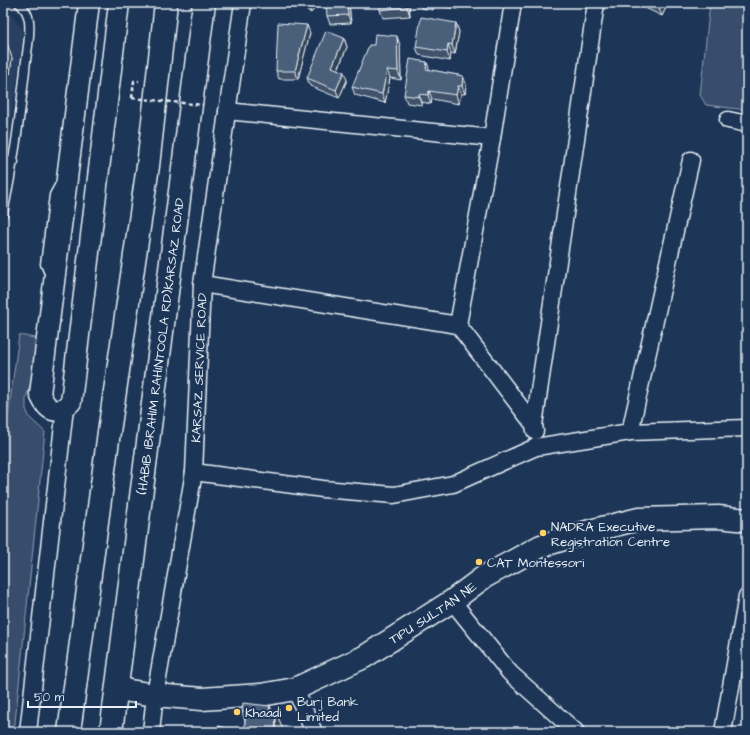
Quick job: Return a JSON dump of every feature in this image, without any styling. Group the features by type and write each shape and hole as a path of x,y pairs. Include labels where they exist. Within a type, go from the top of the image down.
{"main road":[{"path":"69,732 109,432 148,166 166,3"},
{"name":"(HABIB IBRAHIM RAHINTOOLA RD)KARSAZ ROAD","path":"111,732 204,3"},
{"name":"TIPU SULTAN NE","path":"117,688 155,695 202,699 261,695 295,689 364,657 452,601 484,577 541,546 590,531 639,519 718,517 747,520"}],"street":[{"path":"88,3 40,394 44,404 51,409 58,411 65,408 71,402 119,3"},
{"name":"KARSAZ SERVICE ROAD","path":"151,732 155,695 194,472 202,284 243,3"},
{"path":"458,325 492,138 513,3"},
{"path":"536,447 534,425 596,3"},
{"path":"227,110 492,138"},
{"path":"728,120 747,124"},
{"path":"630,432 691,160"},
{"path":"202,284 458,325 534,425"},
{"path":"28,732 65,408"},
{"path":"194,472 323,489 394,495 452,484 536,447 630,432 747,428"},
{"path":"723,732 747,596"},
{"path":"452,601 510,673 576,732"},
{"path":"295,689 314,732"}],"lane":[{"path":"3,214 14,162 29,23 23,6 19,3"},
{"path":"3,161 14,162"}],"path":[{"path":"134,81 132,98 208,105"}],"shaded area":[{"path":"710,3 747,3 747,110 706,105 700,95"},
{"path":"3,9 12,16 22,29 22,43 3,176"},
{"path":"19,335 45,340 26,398 26,409 30,418 45,432 14,732 3,732 3,453"}],"building":[{"path":"326,3 347,3 348,15 327,16"},
{"path":"379,3 407,3 407,7 380,10"},
{"path":"421,17 456,23 452,45 448,44 447,52 416,47"},
{"path":"278,23 307,25 295,71 276,71"},
{"path":"326,31 344,38 332,67 344,72 336,90 307,78"},
{"path":"375,34 397,36 398,71 387,70 382,94 352,87 369,45 374,45"},
{"path":"410,59 427,62 426,69 463,76 462,86 458,86 456,95 429,91 428,95 419,94 419,97 404,95"},
{"path":"243,703 270,706 269,711 276,712 275,732 244,732 246,712 242,712"},
{"path":"218,726 227,728 226,731 235,732 218,732"}],"place":[{"name":"NADRA Executive Registration Centre","path":"543,533"},
{"name":"CAT Montessori","path":"479,562"},
{"name":"Burj Bank Limited","path":"289,708"},
{"name":"Khaadi","path":"237,712"}]}
